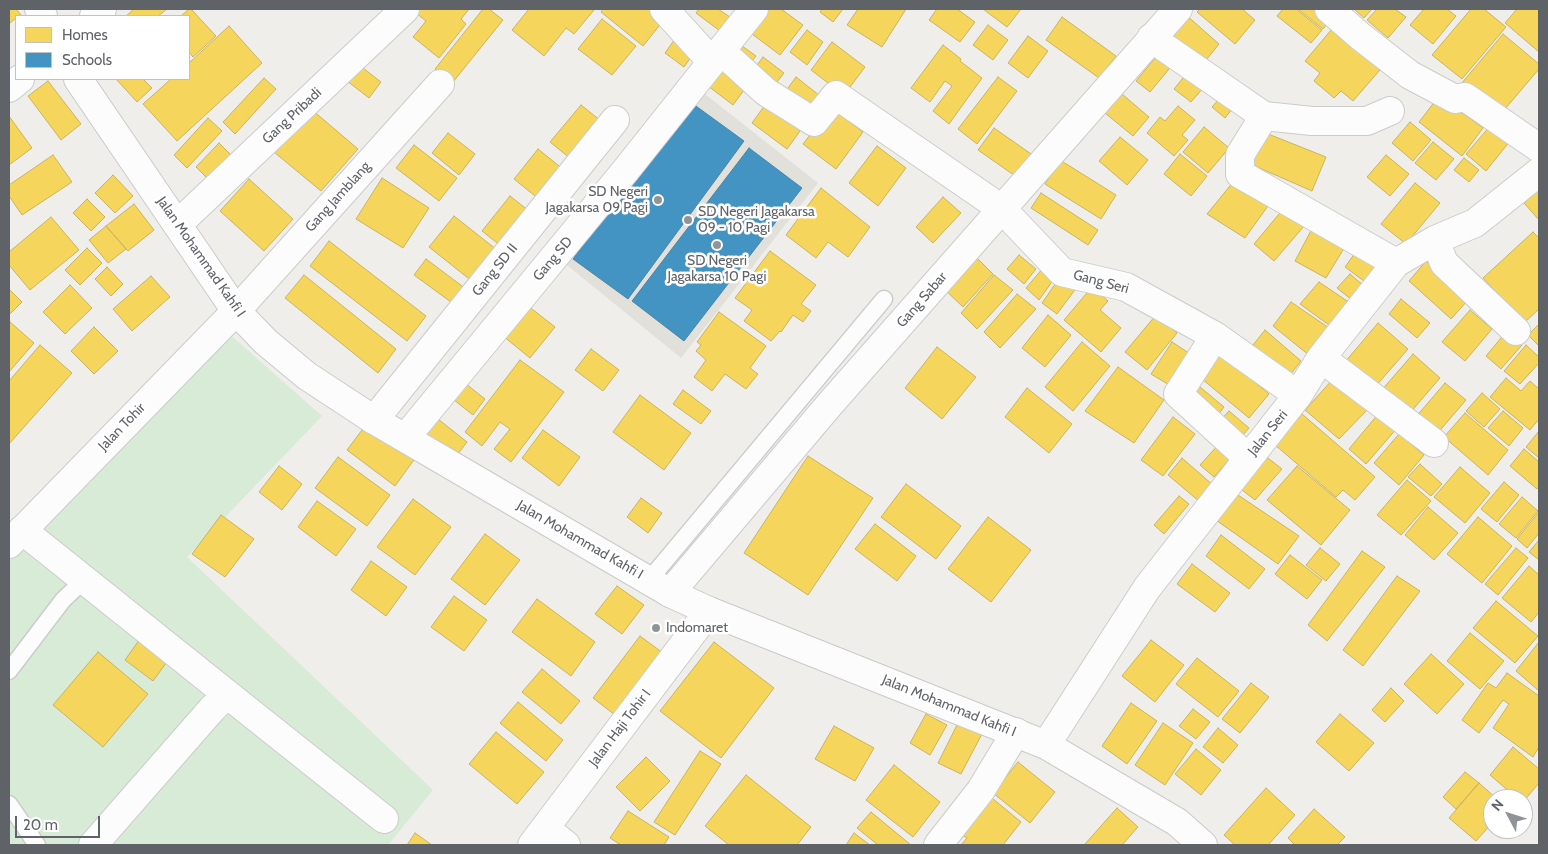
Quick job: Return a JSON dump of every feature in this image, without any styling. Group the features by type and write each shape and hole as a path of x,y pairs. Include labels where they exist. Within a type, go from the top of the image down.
{"street":[{"name":"Gang Pribadi","path":"178,224 405,9"},
{"path":"664,9 716,57"},
{"name":"Gang SD","path":"406,437 626,170 754,9"},
{"name":"Gang Sabar","path":"659,587 830,404 1178,9"},
{"path":"1329,9 1410,75 1455,99 1465,97 1539,148"},
{"path":"1151,38 1264,116 1312,121 1367,120 1390,111"},
{"name":"Gang Seri","path":"716,57 766,92 814,122 836,95 1002,209 1062,272 1126,286 1215,336 1298,395"},
{"path":"9,88 19,80"},
{"name":"Jalan Mohammad Kahfi I","path":"79,80 236,311 266,342 307,376 374,420 406,437 659,587 709,611 1046,745 1177,822 1203,845"},
{"name":"Gang Jamblang","path":"236,311 440,84"},
{"path":"1264,116 1240,155 1240,174 1396,263"},
{"name":"Gang SD II","path":"374,420 615,120"},
{"name":"Jalan Seri","path":"1046,745 1147,588 1298,395 1321,358 1396,263 1435,240 1475,223 1539,172"},
{"path":"1435,240 1444,263 1516,331"},
{"name":"Jalan Tohir","path":"15,537 236,311"},
{"path":"1215,336 1178,394 1248,458"},
{"path":"1321,358 1434,443"},
{"path":"15,537 84,580 384,819"},
{"name":"Jalan Haji Tohir I","path":"538,837 709,611"},
{"path":"94,845 227,694"},
{"path":"938,845 981,790 1016,732"},
{"path":"538,837 566,845"}],"lane":[{"path":"659,587 884,299"},
{"path":"9,671 64,600 84,580"},
{"path":"9,804 38,845"}],"shaded area":[{"name":"SD Negeri Jagakarsa 09 - 10 Pagi","path":"696,87 818,183 681,358 557,257"}],"green space":[{"path":"217,323 322,416 187,557 433,790 388,845 9,845 9,546"}],"building: Homes":[{"path":"9,9 16,9 21,15 15,15 15,19 9,24"},
{"path":"134,9 167,9 159,15 127,15"},
{"path":"191,9 216,36 193,57 190,53 190,15 182,15"},
{"path":"411,9 469,9 461,19 466,24 439,58 413,37 426,21"},
{"path":"483,9 489,9 503,20 453,82 435,69"},
{"path":"529,9 594,10 574,34 566,28 544,56 512,30"},
{"path":"603,9 658,9 667,16 643,46 601,12"},
{"path":"699,9 718,9 730,17 720,31 696,13"},
{"path":"764,9 781,9 803,25 780,55 748,31"},
{"path":"822,9 843,9 833,22 820,12"},
{"path":"858,9 906,9 882,47 847,25"},
{"path":"937,9 957,9 975,22 960,42 929,20"},
{"path":"983,9 1021,9 1007,27"},
{"path":"1200,9 1242,9 1255,20 1235,44 1197,12"},
{"path":"1283,9 1296,9 1322,30 1311,43 1277,16"},
{"path":"1298,9 1328,9 1335,14 1323,29"},
{"path":"1354,9 1372,9 1364,18"},
{"path":"1377,9 1395,9 1406,17 1388,38 1367,20"},
{"path":"1424,9 1447,9 1456,16 1433,44 1410,25"},
{"path":"1471,9 1484,9 1506,27 1462,79 1432,55"},
{"path":"1517,9 1539,9 1539,52 1505,23"},
{"path":"1185,14 1219,44 1203,64 1168,35"},
{"path":"1062,17 1116,56 1099,78 1046,40"},
{"path":"602,19 636,46 612,75 578,49"},
{"path":"1337,23 1386,63 1353,101 1341,91 1334,98 1314,81 1320,73 1305,61"},
{"path":"988,25 1008,40 993,60 973,45"},
{"path":"229,26 262,63 177,141 143,104 170,80 190,80 190,62"},
{"path":"807,30 823,42 807,65 790,52"},
{"path":"1503,34 1539,64 1539,69 1499,116 1461,84"},
{"path":"677,36 696,50 684,67 665,53"},
{"path":"1028,36 1048,51 1028,78 1008,63"},
{"path":"832,42 865,67 844,95 811,70"},
{"path":"738,43 756,56 745,70 727,57"},
{"path":"943,45 982,78 949,124 933,111 952,86 945,81 930,102 911,88"},
{"path":"1160,52 1174,63 1150,92 1136,81"},
{"path":"763,57 784,73 770,91 749,76"},
{"path":"354,61 381,82 369,98 342,77"},
{"path":"725,63 750,82 733,105 708,86"},
{"path":"1187,73 1204,87 1191,102 1174,89"},
{"path":"796,77 824,99 812,116 783,95"},
{"path":"998,77 1017,91 977,144 958,129"},
{"path":"264,78 276,89 235,134 223,122"},
{"path":"117,80 144,80 152,88 137,102"},
{"path":"48,81 81,124 61,140 28,96"},
{"path":"1122,94 1149,117 1133,136 1105,113"},
{"path":"1439,96 1483,128 1462,156 1419,122"},
{"path":"770,98 805,124 787,149 752,123"},
{"path":"1220,98 1233,108 1225,118 1212,107"},
{"path":"581,105 601,121 571,159 550,142"},
{"path":"1178,106 1195,120 1182,135 1188,140 1174,156 1147,133 1160,117 1165,121"},
{"path":"831,108 863,132 836,169 803,144"},
{"path":"311,109 358,149 321,191 274,152"},
{"path":"9,116 32,148 9,165"},
{"path":"208,118 222,131 187,168 174,155"},
{"path":"1410,122 1431,140 1413,161 1392,143"},
{"path":"1491,125 1510,141 1486,171 1466,154"},
{"path":"1204,127 1229,148 1208,173 1183,152"},
{"path":"994,128 1034,156 1018,178 978,150"},
{"path":"1263,132 1326,157 1312,191 1248,163"},
{"path":"448,133 475,154 459,175 432,153"},
{"path":"1120,137 1148,160 1127,185 1099,161"},
{"path":"1433,142 1454,159 1436,180 1415,163"},
{"path":"219,143 231,155 208,179 196,167"},
{"path":"414,145 457,178 439,201 396,168"},
{"path":"877,146 906,168 878,206 849,183"},
{"path":"538,149 564,170 540,200 514,179"},
{"path":"1180,154 1207,176 1191,196 1164,174"},
{"path":"53,155 72,182 22,215 9,196 9,185"},
{"path":"1386,155 1409,174 1390,196 1367,177"},
{"path":"1464,158 1479,170 1469,182 1454,170"},
{"path":"1060,160 1116,195 1101,219 1045,184"},
{"path":"113,175 133,196 115,213 95,193"},
{"path":"382,178 429,208 403,248 356,219"},
{"path":"249,179 293,219 264,251 220,211"},
{"path":"1234,181 1270,203 1245,238 1207,214"},
{"path":"1415,183 1440,203 1406,244 1381,224"},
{"path":"821,188 870,227 848,257 828,242 816,258 786,235"},
{"path":"1539,189 1539,220 1524,203"},
{"path":"1041,193 1098,230 1088,245 1031,208"},
{"path":"510,196 534,215 506,250 482,231"},
{"path":"943,197 961,213 933,243 916,227"},
{"path":"87,199 105,217 91,231 73,213"},
{"path":"134,204 154,230 128,251 106,226"},
{"path":"1284,208 1305,225 1274,261 1254,244"},
{"path":"454,216 497,250 473,282 429,247"},
{"path":"51,217 79,250 30,290 9,265 9,252"},
{"path":"1315,223 1346,245 1326,278 1295,261"},
{"path":"106,226 126,249 108,263 89,240"},
{"path":"1533,232 1539,238 1539,309 1524,323 1483,278"},
{"path":"329,241 426,316 407,341 310,266"},
{"path":"1360,246 1388,268 1372,287 1345,267"},
{"path":"87,248 102,263 80,285 65,270"},
{"path":"770,251 816,285 801,304 811,311 803,322 793,315 781,332 771,341 744,321 752,310 735,298"},
{"path":"974,255 993,274 963,307 943,288"},
{"path":"1019,255 1036,269 1024,284 1007,269"},
{"path":"426,259 466,289 455,305 414,275"},
{"path":"1426,261 1469,299 1451,319 1409,281"},
{"path":"107,267 123,284 111,296 95,279"},
{"path":"1044,267 1056,276 1039,300 1026,288"},
{"path":"1350,274 1364,286 1352,300 1337,288"},
{"path":"304,275 396,349 378,373 285,298"},
{"path":"994,275 1013,290 977,329 961,313"},
{"path":"151,276 170,297 132,331 113,309"},
{"path":"1060,277 1077,287 1057,314 1042,303"},
{"path":"1319,282 1353,305 1333,328 1300,304"},
{"path":"70,285 92,308 65,334 43,312"},
{"path":"1092,287 1108,301 1100,310 1121,328 1101,352 1064,320"},
{"path":"9,289 22,302 9,315"},
{"path":"1017,294 1036,309 1000,348 984,332"},
{"path":"1401,299 1430,323 1417,338 1389,314"},
{"path":"1291,302 1332,330 1310,356 1273,326"},
{"path":"527,305 555,327 530,358 503,336"},
{"path":"1470,310 1492,329 1465,361 1442,342"},
{"path":"719,312 766,346 750,368 758,374 746,389 725,374 712,391 694,377 706,360 696,351 701,345 697,342"},
{"path":"1048,315 1071,335 1045,367 1022,348"},
{"path":"1156,315 1177,333 1147,370 1125,352"},
{"path":"10,322 34,343 9,372 9,324"},
{"path":"1378,323 1408,349 1375,387 1345,362"},
{"path":"1539,324 1539,346 1528,335"},
{"path":"94,327 118,351 94,374 71,351"},
{"path":"1265,330 1301,361 1286,380 1249,350"},
{"path":"1506,332 1522,345 1501,369 1486,356"},
{"path":"1082,342 1110,366 1073,411 1045,387"},
{"path":"1172,342 1192,355 1171,386 1151,374"},
{"path":"40,345 72,373 9,444 9,381"},
{"path":"1526,345 1539,357 1539,363 1520,384 1504,371"},
{"path":"937,347 976,377 942,419 905,388"},
{"path":"591,349 619,370 603,391 575,370"},
{"path":"1217,350 1269,394 1249,418 1196,374"},
{"path":"1413,354 1440,378 1409,414 1381,391"},
{"path":"520,360 564,392 511,462 494,449 510,429 500,422 482,446 465,432"},
{"path":"1118,367 1164,400 1134,443 1085,411"},
{"path":"1506,378 1521,391 1530,381 1539,389 1539,419 1530,430 1490,397"},
{"path":"1333,379 1368,409 1339,439 1305,410"},
{"path":"461,380 485,399 473,415 449,396"},
{"path":"1194,382 1224,407 1215,419 1186,393"},
{"path":"1445,383 1466,400 1436,435 1415,418"},
{"path":"1027,388 1072,424 1049,453 1005,417"},
{"path":"683,390 711,411 701,424 673,404"},
{"path":"1482,393 1500,409 1484,427 1466,411"},
{"path":"640,395 691,433 664,470 613,432"},
{"path":"1229,411 1249,428 1237,442 1217,424"},
{"path":"1503,411 1523,428 1509,446 1488,428"},
{"path":"1379,413 1398,427 1366,464 1349,449"},
{"path":"1465,413 1508,450 1488,475 1444,437"},
{"path":"1302,414 1375,477 1355,500 1343,490 1336,497 1275,445"},
{"path":"1173,417 1195,434 1163,476 1141,460"},
{"path":"438,419 467,442 454,459 425,436"},
{"path":"368,422 416,457 395,486 347,450"},
{"path":"543,430 580,457 559,486 522,458"},
{"path":"1539,431 1539,458 1526,447"},
{"path":"1399,434 1424,455 1399,485 1374,463"},
{"path":"1219,444 1233,455 1214,477 1200,465"},
{"path":"1524,449 1539,462 1539,486 1537,489 1510,466"},
{"path":"1264,455 1282,469 1255,500 1237,486"},
{"path":"808,456 873,498 808,595 744,553"},
{"path":"338,457 390,495 367,526 315,488"},
{"path":"1182,458 1214,486 1200,502 1168,475"},
{"path":"1420,464 1442,484 1431,496 1408,477"},
{"path":"279,466 302,484 282,510 259,492"},
{"path":"1297,466 1350,510 1321,545 1267,500"},
{"path":"1460,467 1490,493 1465,523 1434,497"},
{"path":"1407,480 1431,501 1401,535 1377,515"},
{"path":"1504,482 1519,495 1497,522 1481,509"},
{"path":"906,484 961,526 936,559 881,517"},
{"path":"1232,491 1299,536 1278,564 1213,518"},
{"path":"1179,496 1189,504 1164,534 1154,525"},
{"path":"1522,497 1538,511 1516,538 1499,524"},
{"path":"641,498 662,513 648,533 627,517"},
{"path":"413,499 451,527 415,575 377,547"},
{"path":"317,501 356,529 336,556 298,527"},
{"path":"1428,507 1458,533 1434,560 1405,535"},
{"path":"1539,512 1539,533 1527,548 1517,539"},
{"path":"221,515 254,539 225,577 192,554"},
{"path":"988,517 1031,550 991,602 948,569"},
{"path":"1478,517 1512,546 1482,583 1447,554"},
{"path":"875,524 916,556 897,581 855,549"},
{"path":"485,534 520,560 485,605 451,579"},
{"path":"1221,535 1265,569 1249,589 1206,556"},
{"path":"1539,540 1539,560 1529,552"},
{"path":"1320,548 1340,564 1326,581 1306,565"},
{"path":"1516,548 1528,558 1498,595 1485,584"},
{"path":"1362,551 1385,567 1327,641 1308,625"},
{"path":"1290,555 1322,580 1307,599 1275,574"},
{"path":"371,561 407,587 386,616 351,590"},
{"path":"1192,564 1230,593 1215,612 1177,584"},
{"path":"1529,566 1539,575 1539,612 1531,622 1502,598"},
{"path":"1397,576 1420,591 1363,666 1343,650"},
{"path":"617,586 644,605 622,634 595,614"},
{"path":"454,596 487,620 464,651 431,627"},
{"path":"537,599 595,642 571,676 512,632"},
{"path":"1496,601 1538,636 1515,663 1473,628"},
{"path":"1470,633 1504,661 1480,689 1447,661"},
{"path":"640,636 663,653 615,715 593,698"},
{"path":"140,639 169,659 153,681 125,660"},
{"path":"1151,640 1184,665 1155,702 1122,676"},
{"path":"714,642 774,688 721,758 660,711"},
{"path":"1539,642 1539,691 1516,671"},
{"path":"98,652 148,694 103,747 53,705"},
{"path":"1431,654 1464,684 1437,714 1404,684"},
{"path":"1197,658 1239,691 1218,717 1176,684"},
{"path":"542,669 580,701 561,724 522,692"},
{"path":"1507,673 1539,696 1539,747 1533,757 1493,728 1509,704 1503,700 1479,733 1462,720 1488,683 1496,688"},
{"path":"1251,683 1269,697 1240,733 1222,719"},
{"path":"1391,688 1404,701 1385,722 1372,710"},
{"path":"518,702 563,740 546,761 500,723"},
{"path":"1131,703 1157,721 1127,764 1102,746"},
{"path":"1193,709 1210,722 1196,739 1179,726"},
{"path":"926,714 947,725 930,755 910,743"},
{"path":"1340,714 1374,743 1349,771 1316,742"},
{"path":"959,721 983,732 961,774 938,763"},
{"path":"1163,723 1193,743 1165,785 1135,765"},
{"path":"834,726 874,748 855,781 815,759"},
{"path":"1218,728 1238,745 1223,763 1203,747"},
{"path":"496,732 544,772 517,804 469,764"},
{"path":"1513,747 1539,769 1539,783 1533,790 1506,789 1490,775"},
{"path":"1196,749 1221,770 1201,795 1175,774"},
{"path":"700,751 721,764 675,835 654,822"},
{"path":"646,757 670,781 640,811 616,787"},
{"path":"1018,762 1055,792 1030,823 993,793"},
{"path":"894,765 940,802 913,837 866,800"},
{"path":"1465,772 1479,783 1456,809 1443,797"},
{"path":"746,775 811,827 797,845 729,845 705,826"},
{"path":"1479,783 1486,789 1483,789 1483,833 1476,841 1449,818"},
{"path":"1266,788 1295,815 1268,845 1235,845 1224,835"},
{"path":"992,798 1021,822 1003,845 961,845 967,838 962,835"},
{"path":"1117,808 1138,827 1122,845 1085,844"},
{"path":"1314,809 1345,837 1337,845 1295,845 1288,838"},
{"path":"628,811 669,837 664,845 621,845 610,838"},
{"path":"871,812 911,845 878,845 857,828"},
{"path":"415,833 432,845 407,845"},
{"path":"854,833 870,845 846,845"}],"building: Schools":[{"name":"SD Negeri Jagakarsa 09 Pagi","path":"689,101 744,141 628,299 573,259"},
{"name":"SD Negeri Jagakarsa 10 Pagi","path":"749,148 802,188 684,341 632,301"}],"place":[{"name":"SD Negeri Jagakarsa 09 Pagi","path":"658,200"},
{"name":"SD Negeri Jagakarsa 09 - 10 Pagi","path":"688,220"},
{"name":"SD Negeri Jagakarsa 10 Pagi","path":"717,245"},
{"name":"Indomaret","path":"656,628"}]}
